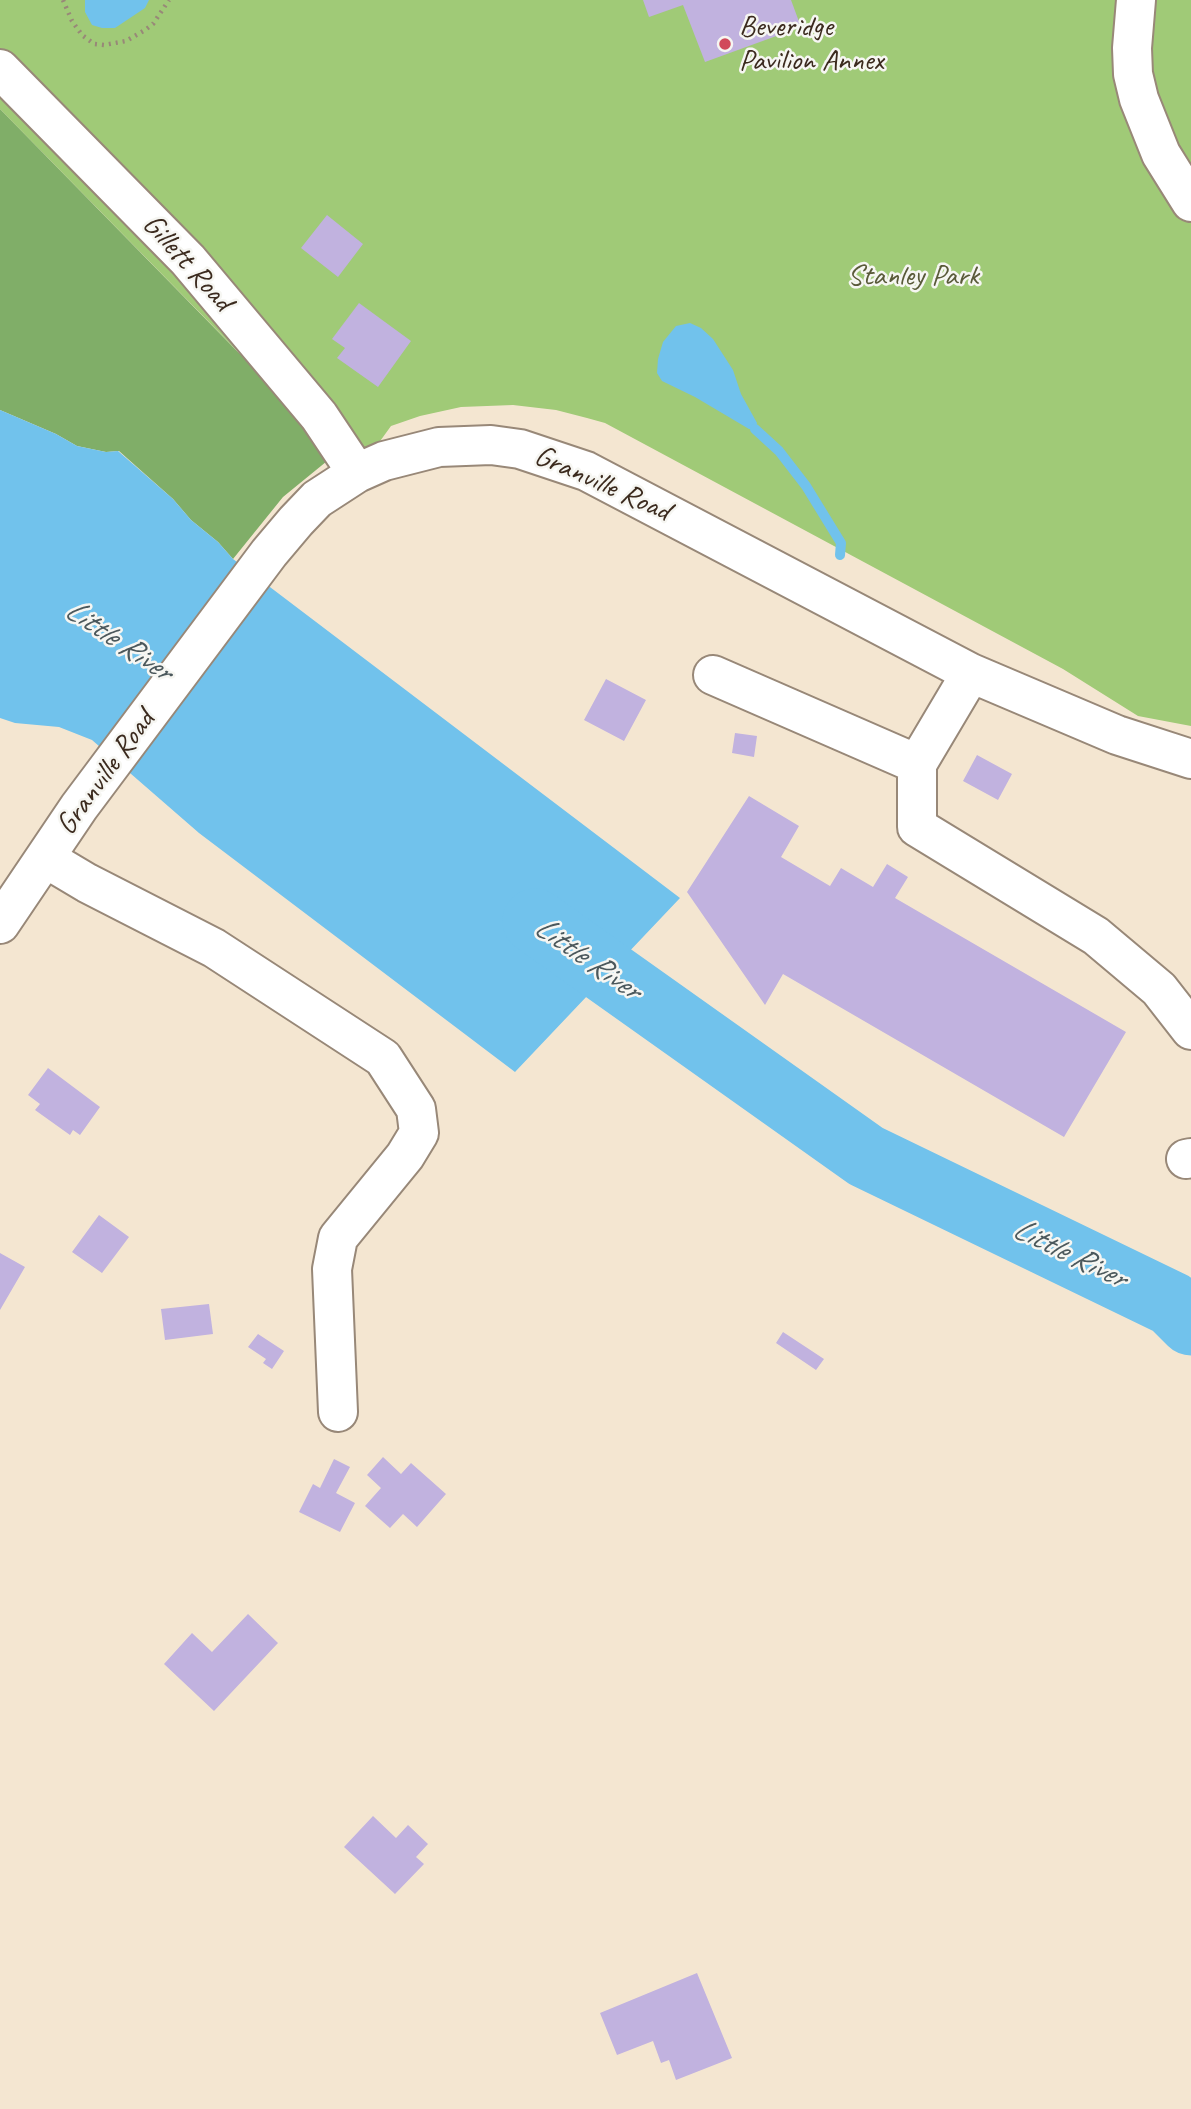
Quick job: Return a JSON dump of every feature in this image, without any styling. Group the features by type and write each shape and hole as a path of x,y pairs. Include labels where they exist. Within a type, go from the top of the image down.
{"street":[{"path":"1136,0 1132,48 1133,74 1139,99 1161,154 1191,202"},
{"name":"Gillett Road","path":"0,69 188,260 319,416 357,472"},
{"name":"Granville Road","path":"0,924 23,873 79,807 296,521 317,499 357,472 412,452 464,445 520,449 564,462 621,487 971,673 1094,726 1191,759"},
{"path":"971,673 917,764 917,827 1096,936 1159,989 1191,1030"},
{"path":"713,675 917,764"},
{"path":"23,873 87,883 214,948 383,1058 416,1109 419,1133 338,1238 332,1269 338,1412"}],"path":[{"path":"63,0 72,21 82,35 94,44 104,46 126,41 145,30 153,24 169,0"}],"green space":[{"name":"Stanley Park","path":"0,0 1191,0 1191,726 1138,716 1063,669 605,423 556,410 513,405 461,407 391,426 357,473 0,109"},
{"path":"0,109 329,445 332,457 283,497 233,559 218,542 191,520 173,499 119,451 106,452 77,446 0,410"}],"water":[{"path":"85,0 149,0 145,8 115,28 102,28 92,25 85,12"},
{"path":"690,323 701,328 713,339 733,370 741,394 757,423 755,429 749,429 662,381 657,373 663,342 676,326"},
{"path":"0,410 77,446 106,452 118,451 173,499 191,520 218,542 233,559 680,898 515,1072 199,833 92,740 59,727 15,723 0,718"}],"building":[{"name":"Beveridge Pavilion Annex","path":"643,0 791,0 801,27 705,62 683,5 649,17"},
{"path":"327,215 363,244 338,277 301,248"},
{"path":"359,303 411,341 378,387 337,358 345,348 332,339"},
{"path":"606,679 646,700 624,741 584,720"},
{"path":"735,733 757,736 754,757 732,753"},
{"path":"977,755 1012,774 998,800 963,781"},
{"path":"749,796 799,826 781,857 830,886 841,868 873,887 887,864 908,877 895,898 1126,1032 1064,1137 783,974 765,1005 687,892"},
{"path":"48,1068 100,1107 80,1135 73,1130 70,1135 35,1110 40,1104 28,1095"},
{"path":"99,1215 129,1237 102,1273 72,1252"},
{"path":"0,1253 25,1267 0,1310"},
{"path":"209,1304 213,1334 165,1340 161,1309"},
{"path":"783,1332 824,1359 816,1370 776,1343"},
{"path":"258,1334 284,1351 272,1369 263,1363 266,1359 248,1347"},
{"path":"383,1457 401,1474 411,1463 446,1494 417,1527 403,1514 390,1528 365,1506 381,1488 367,1475"},
{"path":"334,1459 350,1467 336,1493 355,1503 340,1532 299,1512 313,1484 320,1488"},
{"path":"248,1614 278,1643 214,1711 164,1664 192,1633 212,1652"},
{"path":"373,1816 396,1838 408,1825 428,1844 416,1857 424,1864 395,1894 344,1847"},
{"path":"697,1973 732,2058 676,2080 669,2060 661,2063 653,2041 617,2055 600,2013"}],"waterway":[{"path":"755,429 779,451 806,486 841,543 840,555"},
{"name":"Little River","path":"535,921 866,1156 1172,1304 1191,1323"}],"place":[{"name":"Beveridge Pavilion Annex","path":"725,44"}]}
